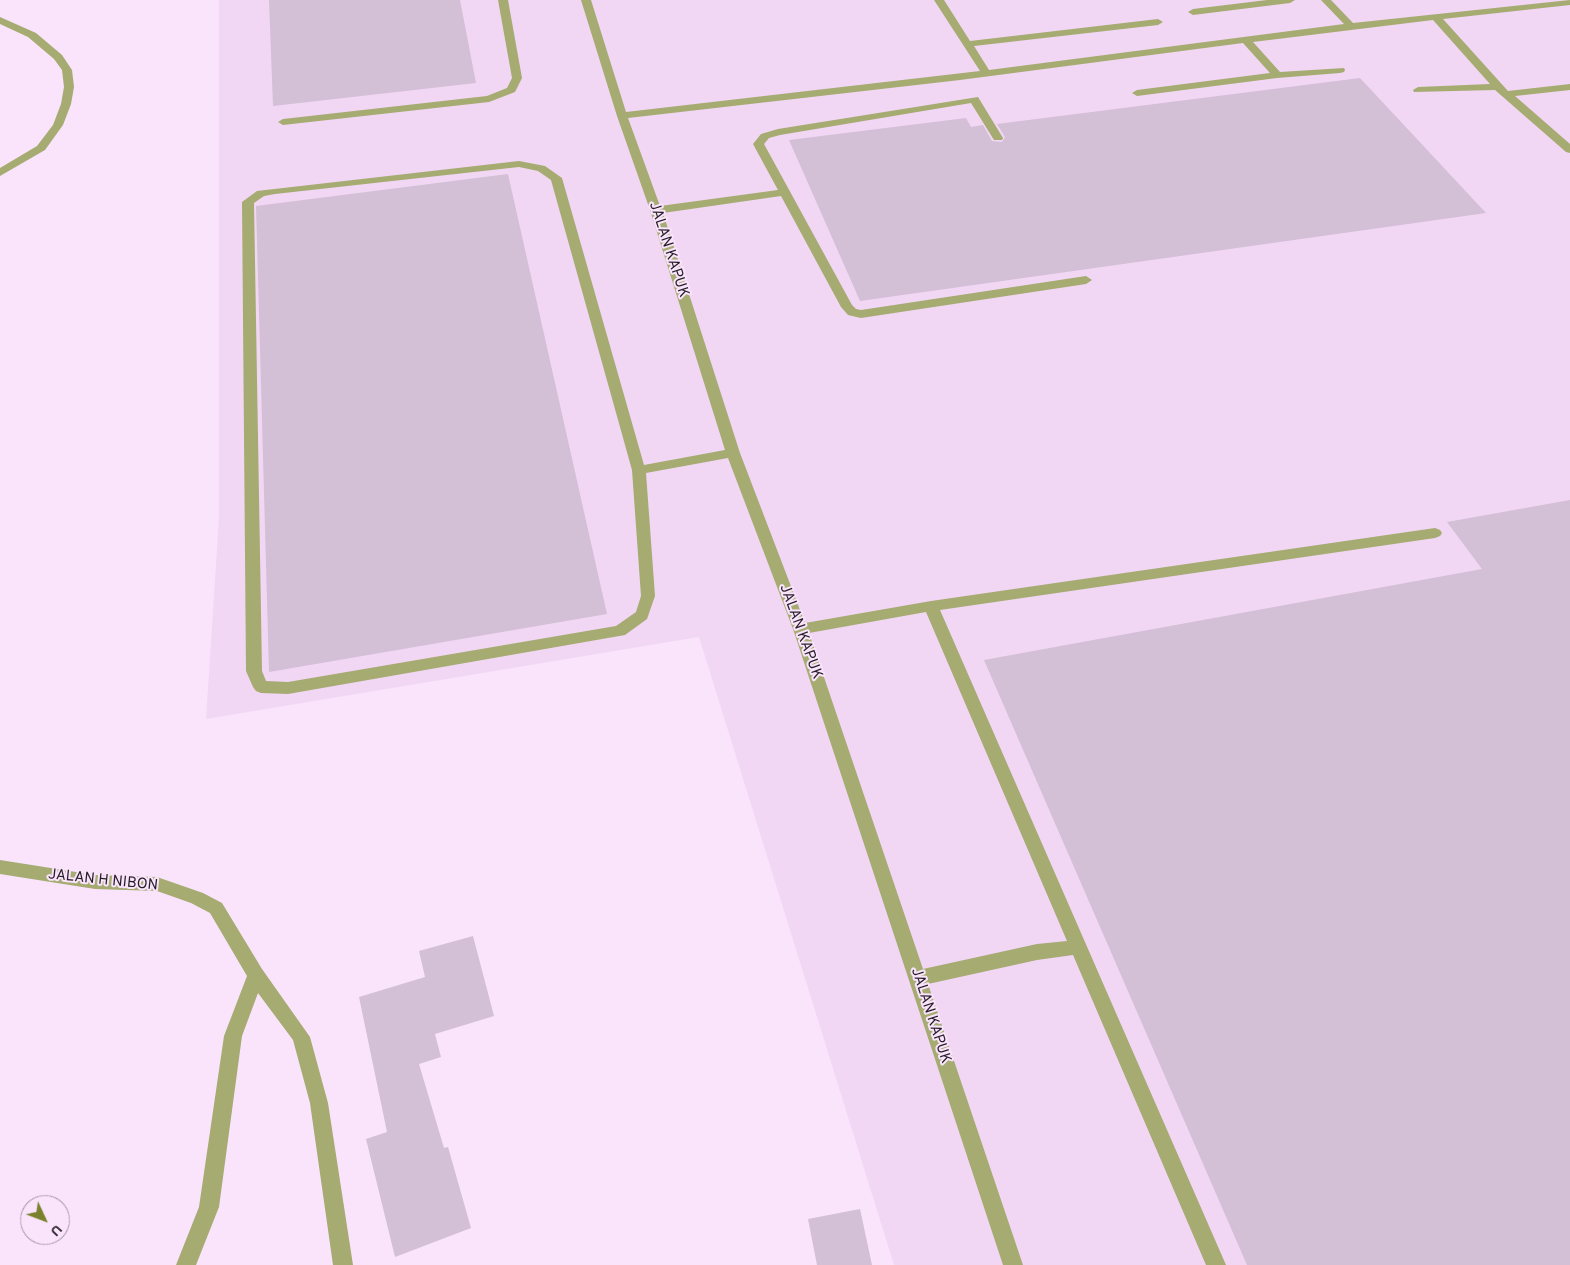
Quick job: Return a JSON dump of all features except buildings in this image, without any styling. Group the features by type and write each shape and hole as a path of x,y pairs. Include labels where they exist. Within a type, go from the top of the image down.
{"street":[{"path":"282,122 489,99 511,90 517,78 503,0"},
{"name":"JALAN KAPUK","path":"586,0 622,116 656,210 733,453 800,629 1013,1265"},
{"path":"940,0 986,73"},
{"path":"1193,12 1290,0"},
{"path":"1326,0 1352,26"},
{"path":"622,116 986,73 1352,26 1570,2"},
{"path":"1437,18 1503,90 1570,150"},
{"path":"0,20 32,34 58,57 67,70 69,87 66,104 58,126 41,148 0,173"},
{"path":"967,44 1158,22"},
{"path":"1246,40 1277,75"},
{"path":"1137,94 1277,75 1340,70"},
{"path":"1418,90 1503,90 1570,87"},
{"path":"998,138 974,99 778,132 765,136 758,144 847,307 852,312 861,314 1086,280"},
{"path":"519,164 541,168 556,178 639,470 648,596 642,615 620,631 288,688 261,687 254,671 248,202 261,192 519,164"},
{"path":"656,210 785,192"},
{"path":"639,470 733,453"},
{"path":"800,629 931,606 1435,533"},
{"path":"931,606 1216,1265"},
{"name":"JALAN H NIBON","path":"0,867 95,882 157,884 197,898 216,908 256,975 301,1037 319,1104 343,1265"},
{"path":"918,978 1036,952 1077,947"},
{"path":"186,1265 209,1208 233,1036 256,975"}],"shaded area":[{"path":"219,0 1570,0 1570,1265 894,1265 699,637 206,719 219,518"}]}
